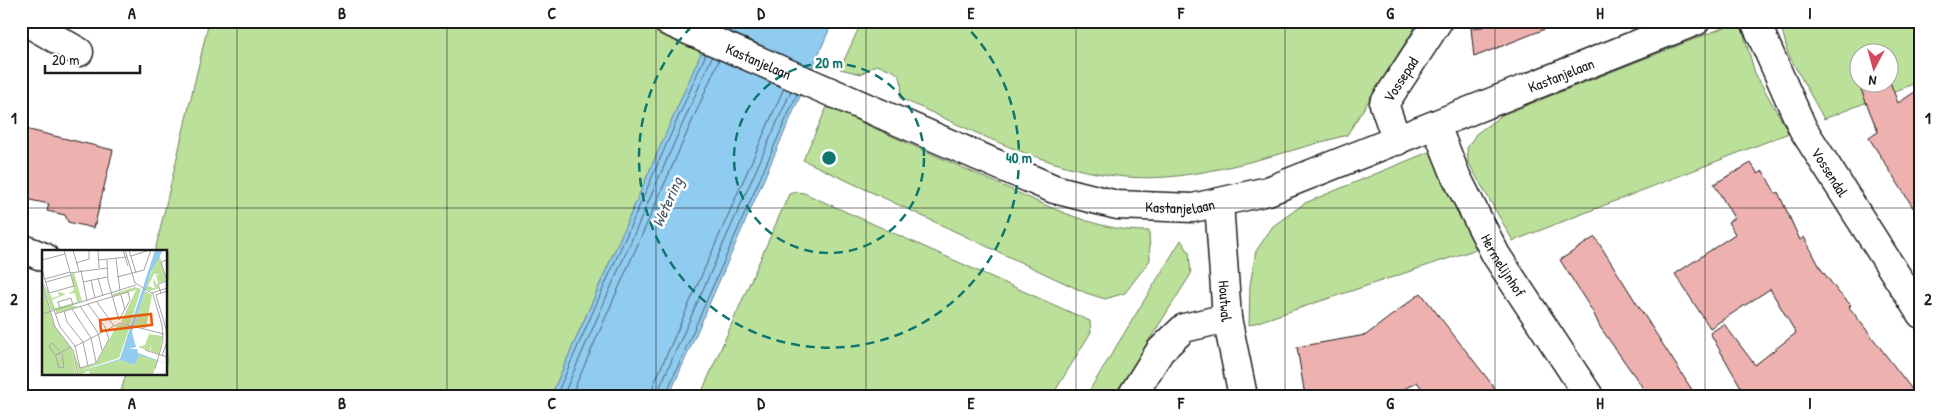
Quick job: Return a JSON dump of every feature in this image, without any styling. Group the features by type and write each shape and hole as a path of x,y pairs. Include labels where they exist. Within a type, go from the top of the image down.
{"street":[{"path":"25,21 79,52"},
{"name":"Vossepad","path":"1397,141 1384,104 1438,21"},
{"name":"Kastanjelaan","path":"670,22 1054,189 1117,205 1193,208 1268,192 1696,21"},
{"name":"Vossendal","path":"1755,21 1803,129 1921,314"},
{"name":"Hermelijnhof","path":"1436,126 1456,176 1496,255 1589,396"},
{"name":"Houtwal","path":"1219,203 1227,318 1243,396"},
{"path":"21,248 42,256"},
{"path":"1132,396 1160,351 1184,328 1227,318"}],"green space":[{"path":"209,21 634,21 702,52 551,396 120,396 126,374 168,374 168,250 155,250"},
{"path":"862,21 1419,21 1347,135 1220,169 1177,176 1140,178 1104,174 1069,167 1000,143 900,98 900,79 890,69 876,65 861,74 840,69"},
{"path":"1782,21 1921,21 1921,81 1900,89 1900,42 1850,42 1850,92 1893,92 1824,119 1788,54 1781,25"},
{"path":"1735,23 1742,28 1755,73 1789,133 1513,241 1468,162 1467,148 1476,134 1502,115"},
{"path":"827,107 1066,214 1107,226 1149,231 1150,260 1125,293 1105,299 1086,293 803,160"},
{"path":"1431,151 1444,174 1477,249 1249,325 1250,285 1256,251 1273,226 1305,203"},
{"path":"795,192 804,193 1090,321 1091,332 1052,396 700,396 789,194"},
{"path":"1181,240 1189,252 1191,274 1114,396 1086,396"}],"water":[{"name":"Wetering","path":"715,21 833,21 669,396 551,396"}],"building":[{"path":"1482,21 1508,21 1508,25 1544,23 1545,29 1474,57 1471,28 1483,27"},
{"path":"1921,88 1921,220 1869,138 1878,132 1862,92 1894,92 1898,103"},
{"path":"21,128 113,150 93,228 68,222 65,215 47,211 49,204 21,198"},
{"path":"1751,163 1758,174 1763,171 1776,194 1778,192 1800,240 1804,237 1821,269 1839,293 1851,305 1849,307 1917,396 1746,396 1710,333 1724,324 1755,365 1796,333 1770,289 1710,328 1675,274 1735,234 1728,222 1734,218 1714,184"},
{"path":"1595,237 1696,396 1646,396 1641,385 1600,327 1593,312 1560,260"},
{"path":"1421,293 1501,396 1427,396 1417,382 1391,396 1305,396 1297,347 1366,335"}]}
